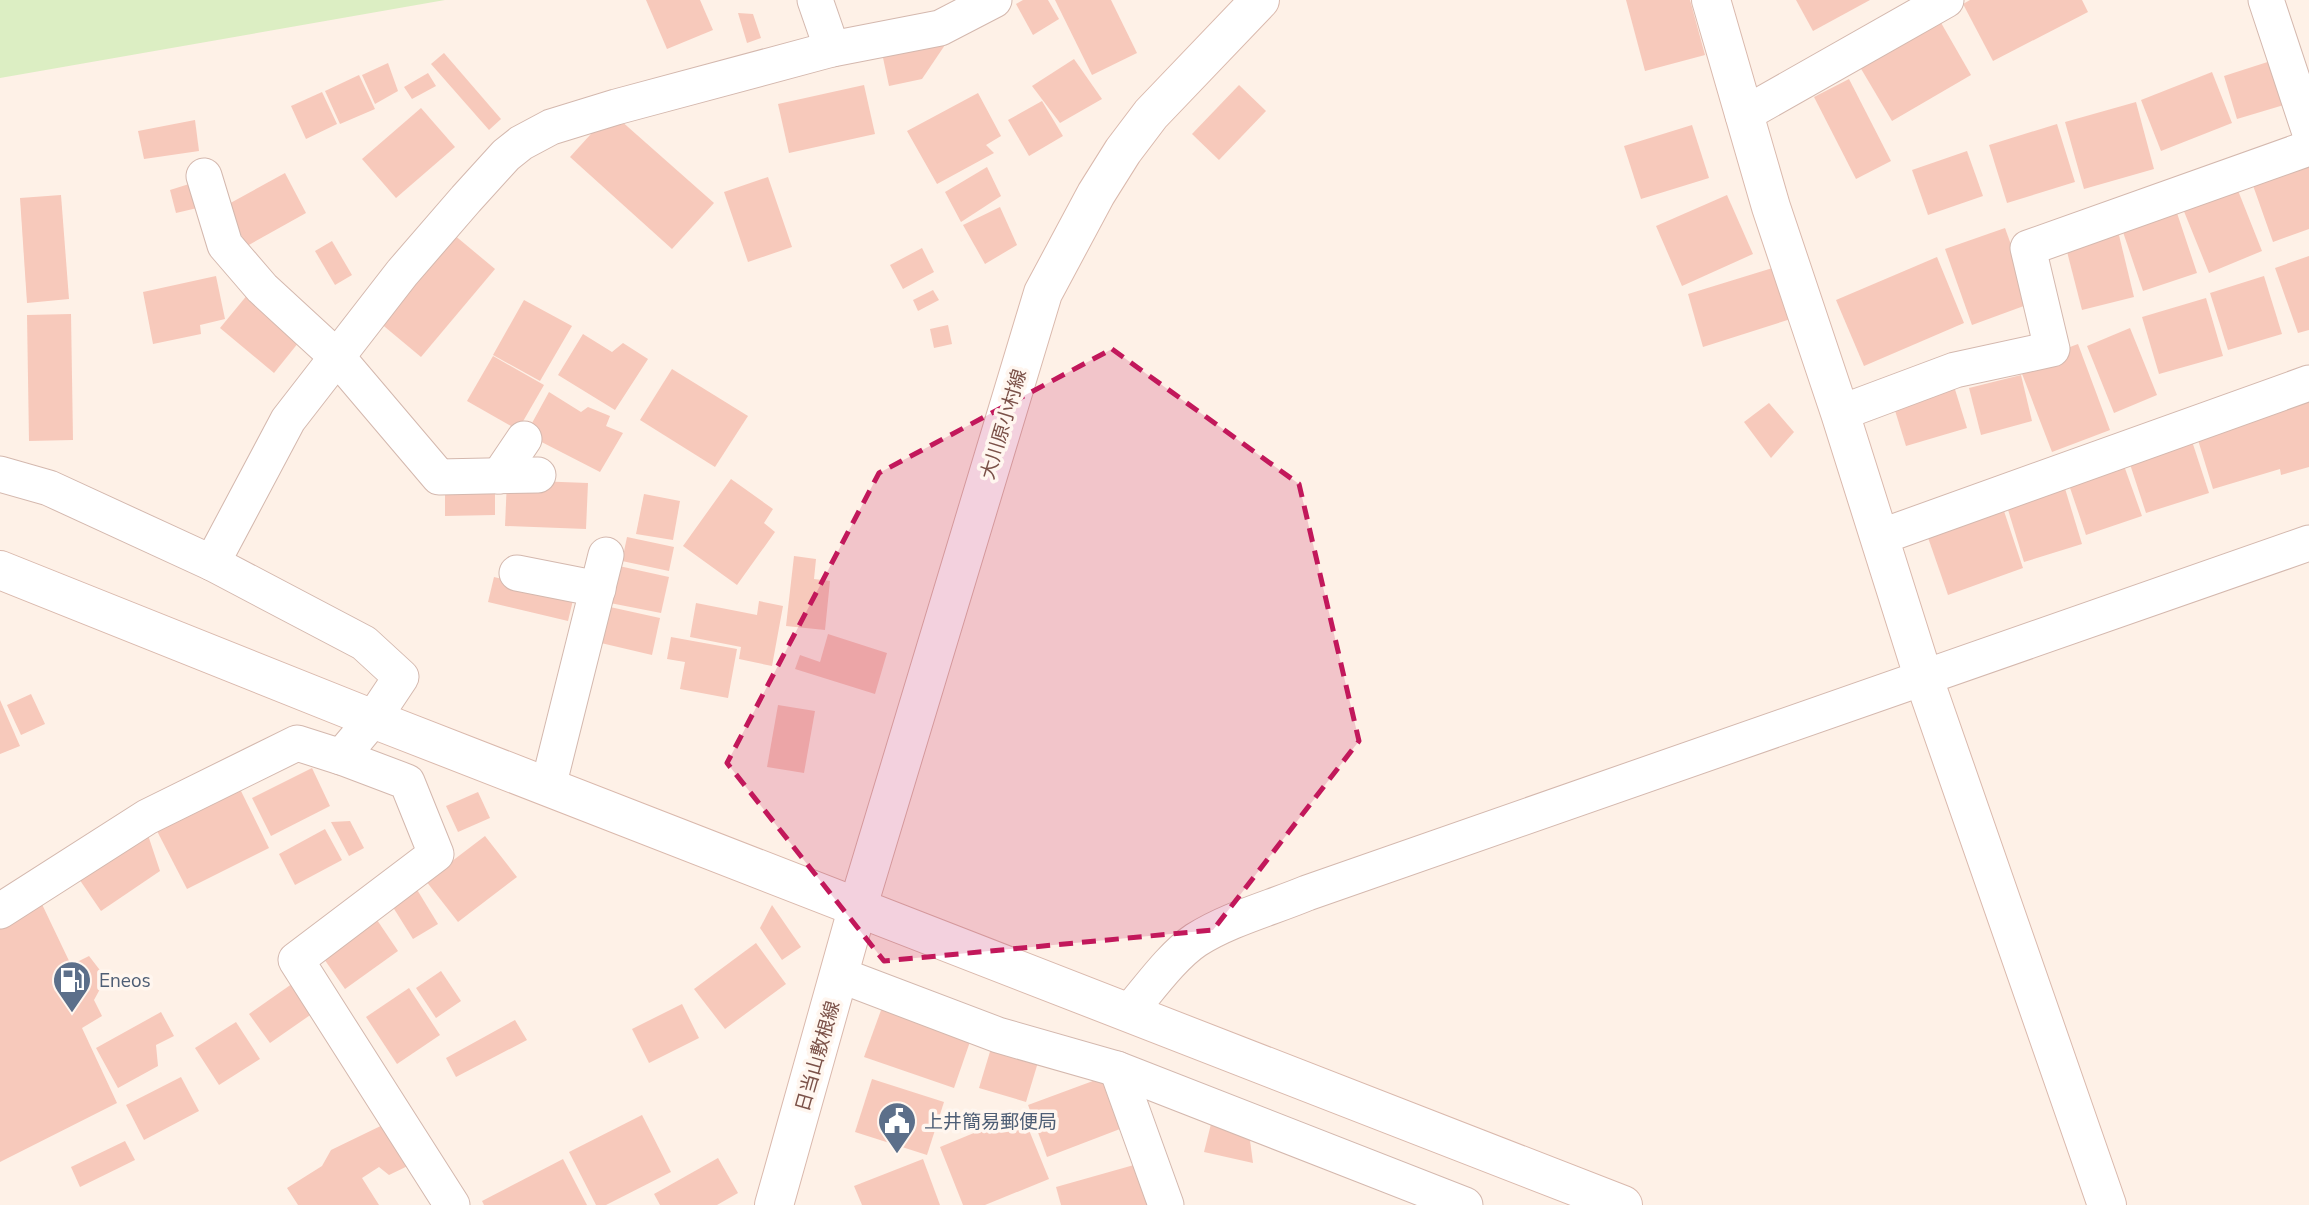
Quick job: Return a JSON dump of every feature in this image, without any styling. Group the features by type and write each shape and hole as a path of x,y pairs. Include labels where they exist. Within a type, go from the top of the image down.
{"street":[{"path":"815,0 832,49"},
{"path":"212,563 288,420 402,273 506,155 521,143 551,127 592,114 832,49 940,28 995,0"},
{"name":"大川原小村線","path":"858,906 1043,293 1122,151 1151,114 1260,0"},
{"path":"1711,0 1771,207 1840,413 1923,676 2106,1205"},
{"path":"1744,115 1946,0"},
{"path":"2266,0 2309,130"},
{"path":"1840,413 1955,370 2052,349 2028,248 2309,148"},
{"path":"204,176 225,245 262,288 338,358 439,477 538,475"},
{"path":"1880,537 2309,383"},
{"path":"499,476 524,439"},
{"path":"0,474 49,488 212,563 364,643 401,677 373,719 341,757"},
{"path":"1129,1012 1195,941 1307,893 2309,542"},
{"path":"548,787 606,555"},
{"path":"0,570 373,719 1623,1205"},
{"path":"517,573 598,589"},
{"path":"0,911 147,817 297,743 407,782 436,854 296,960 452,1205"},
{"name":"日当山敷根線","path":"774,1205 858,906"},
{"path":"840,975 998,1035 1117,1069 1465,1205"},
{"path":"1117,1069 1166,1205"}],"highlighted area":[{"path":"1112,349 1299,484 1359,741 1213,930 884,961 727,763 879,473"}],"green space":[{"path":"0,0 445,0 0,78"}],"building":[{"path":"646,0 700,0 713,30 667,49"},
{"path":"1023,0 1048,0 1059,19 1033,35 1016,4"},
{"path":"1055,0 1111,0 1137,53 1092,75"},
{"path":"1626,0 1690,0 1705,55 1645,71"},
{"path":"1796,0 1870,0 1813,31"},
{"path":"1970,0 2082,0 2088,12 1993,61 1963,4"},
{"path":"738,13 753,14 761,38 747,43"},
{"path":"1940,21 1971,75 1892,121 1860,67"},
{"path":"949,39 922,79 889,86 882,53"},
{"path":"444,53 501,119 489,130 431,64"},
{"path":"2280,58 2294,102 2237,119 2224,76"},
{"path":"1074,59 1102,99 1060,123 1032,86"},
{"path":"388,63 398,91 375,104 362,75"},
{"path":"2212,72 2232,123 2161,151 2141,100"},
{"path":"428,73 436,86 412,99 404,87"},
{"path":"359,75 375,109 340,124 325,91"},
{"path":"1849,79 1891,161 1856,179 1814,97"},
{"path":"864,85 875,134 789,153 778,104"},
{"path":"1239,85 1266,111 1219,160 1192,134"},
{"path":"322,92 337,124 306,139 291,106"},
{"path":"978,93 1001,136 986,145 994,153 937,184 907,131"},
{"path":"1042,101 1063,136 1029,156 1008,120"},
{"path":"2136,102 2154,169 2084,189 2065,122"},
{"path":"421,108 455,147 396,198 362,159"},
{"path":"611,112 714,203 672,249 570,157"},
{"path":"195,120 199,151 144,159 138,131"},
{"path":"2057,124 2075,182 2007,203 1989,145"},
{"path":"1692,125 1709,178 1641,199 1624,146"},
{"path":"1967,151 1983,196 1928,215 1912,170"},
{"path":"2309,160 2309,229 2273,242 2250,177"},
{"path":"987,167 1001,196 961,222 945,192"},
{"path":"285,173 306,213 247,246 225,206"},
{"path":"768,177 792,247 748,262 724,192"},
{"path":"205,179 210,205 176,213 170,190"},
{"path":"2235,183 2262,251 2209,273 2181,204"},
{"path":"61,195 69,299 27,303 20,198"},
{"path":"1727,195 1753,254 1682,286 1656,226"},
{"path":"1000,207 1017,245 985,264 963,225"},
{"path":"2176,210 2197,273 2143,291 2122,229"},
{"path":"2117,227 2134,297 2082,310 2064,240"},
{"path":"2005,228 2032,303 1972,325 1945,249"},
{"path":"453,234 495,269 421,357 379,322"},
{"path":"332,241 352,275 335,285 315,251"},
{"path":"922,248 934,272 903,289 890,265"},
{"path":"2309,256 2309,330 2298,333 2275,268"},
{"path":"1937,257 1964,323 1864,366 1836,300"},
{"path":"1779,266 1794,318 1703,347 1688,294"},
{"path":"216,276 225,319 200,325 201,334 153,344 143,292"},
{"path":"2264,276 2282,334 2228,350 2210,293"},
{"path":"253,288 307,332 274,373 220,328"},
{"path":"933,290 939,300 918,311 913,300"},
{"path":"2206,298 2223,356 2159,374 2142,317"},
{"path":"524,300 572,326 540,381 493,355"},
{"path":"71,314 73,440 29,441 27,315"},
{"path":"948,325 952,344 934,348 930,329"},
{"path":"2130,328 2157,395 2114,413 2087,346"},
{"path":"583,334 612,352 623,343 648,359 615,410 558,375"},
{"path":"2078,344 2110,430 2052,452 2019,366"},
{"path":"493,356 544,385 518,430 467,401"},
{"path":"672,369 748,416 715,467 640,420"},
{"path":"2021,375 2032,421 1981,435 1969,388"},
{"path":"1953,383 1967,428 1906,446 1892,401"},
{"path":"549,392 581,412 588,407 610,416 606,426 623,433 600,472 526,434"},
{"path":"2309,393 2309,467 2281,475 2280,469 2213,489 2194,427"},
{"path":"1769,403 1794,432 1771,458 1744,422"},
{"path":"2189,432 2209,493 2146,513 2126,452"},
{"path":"2122,460 2142,516 2086,535 2067,479"},
{"path":"731,479 773,509 764,523 775,532 737,585 683,546"},
{"path":"445,480 495,481 495,515 445,516"},
{"path":"507,480 588,483 586,529 505,526"},
{"path":"2063,482 2082,544 2024,562 2005,500"},
{"path":"644,494 680,501 673,540 636,534"},
{"path":"2001,502 2023,568 1948,595 1925,529"},
{"path":"627,537 674,547 669,571 622,561"},
{"path":"794,556 816,559 814,579 830,581 825,630 786,626"},
{"path":"619,566 669,577 661,613 610,603"},
{"path":"494,577 574,596 568,621 488,602"},
{"path":"759,601 783,606 772,666 739,659 741,647 690,637 696,603 757,615"},
{"path":"610,607 660,618 652,655 601,643"},
{"path":"828,634 887,653 875,694 795,669 800,655 820,662"},
{"path":"671,637 737,649 728,698 680,689 685,662 667,659"},
{"path":"31,694 45,724 21,735 7,705"},
{"path":"0,700 20,746 0,754"},
{"path":"778,705 815,711 804,773 767,767"},
{"path":"312,768 330,806 271,836 252,798"},
{"path":"240,789 269,848 187,889 157,831"},
{"path":"478,792 490,818 458,832 446,806"},
{"path":"350,821 364,848 349,856 331,822"},
{"path":"325,829 342,860 295,885 279,854"},
{"path":"148,835 160,871 101,911 77,876"},
{"path":"485,836 517,877 458,922 426,881"},
{"path":"416,888 438,924 413,939 391,904"},
{"path":"39,898 71,965 89,956 106,978 94,1000 102,1016 82,1028 117,1103 0,1162 0,918"},
{"path":"772,905 801,947 782,960 760,928"},
{"path":"375,917 398,951 345,989 322,956"},
{"path":"756,943 786,984 725,1029 694,989"},
{"path":"441,971 461,1001 436,1018 416,988"},
{"path":"296,981 316,1011 270,1043 249,1014"},
{"path":"409,988 440,1035 397,1064 366,1017"},
{"path":"884,1002 973,1033 954,1088 864,1057"},
{"path":"682,1004 699,1038 649,1063 632,1029"},
{"path":"161,1012 174,1036 156,1045 158,1066 118,1088 96,1048"},
{"path":"515,1020 527,1040 456,1077 446,1058"},
{"path":"236,1022 260,1059 219,1085 195,1048"},
{"path":"992,1045 1039,1059 1026,1102 979,1088"},
{"path":"181,1077 199,1111 144,1140 126,1105"},
{"path":"1101,1078 1120,1129 1047,1157 1028,1105"},
{"path":"872,1079 944,1102 927,1155 855,1132"},
{"path":"1022,1113 1049,1179 985,1205 963,1205 940,1147"},
{"path":"642,1115 671,1172 606,1205 596,1205 569,1152"},
{"path":"393,1120 414,1163 389,1175 379,1167 362,1178 379,1205 298,1205 287,1188 322,1166 331,1150"},
{"path":"1211,1124 1249,1133 1253,1163 1204,1152"},
{"path":"125,1141 135,1160 80,1187 71,1167"},
{"path":"718,1158 738,1193 717,1205 660,1205 654,1194"},
{"path":"563,1159 587,1205 484,1205 482,1201"},
{"path":"923,1159 940,1205 862,1205 854,1186"},
{"path":"1141,1163 1152,1205 1061,1205 1056,1187"}],"place":[{"name":"Eneos","path":"72,1014"},
{"name":"上井簡易郵便局","path":"897,1155"}]}
